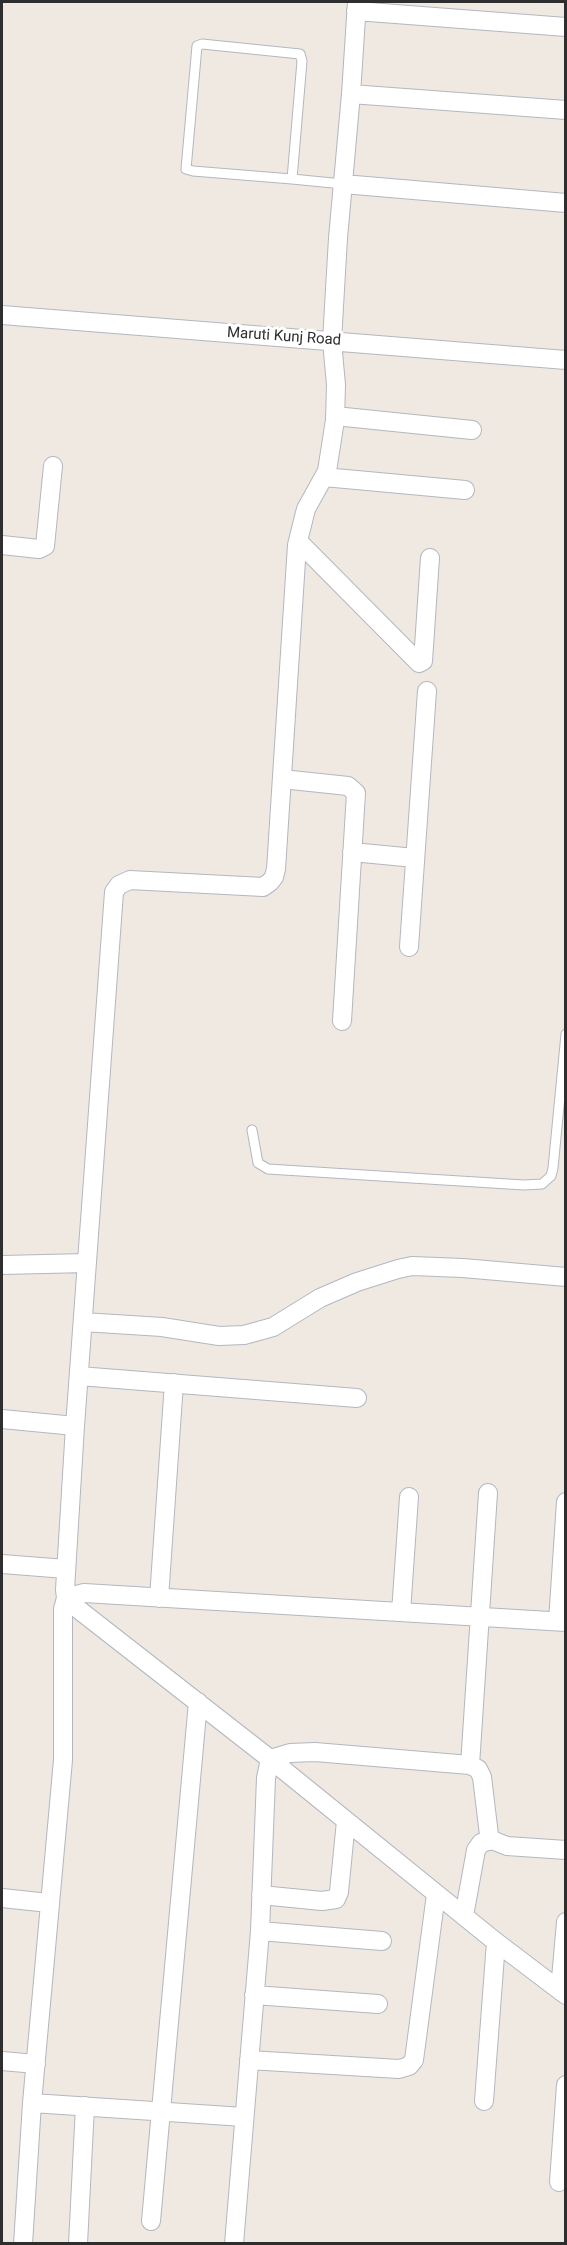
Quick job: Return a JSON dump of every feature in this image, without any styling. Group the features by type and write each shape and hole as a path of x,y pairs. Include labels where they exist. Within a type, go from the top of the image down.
{"street":[{"path":"23,2244 32,2103 63,1760 63,1609 66,1598 82,1322 114,892 119,885 130,880 263,887 274,877 298,541 306,509 324,477 332,449 336,385 333,341 338,238 357,6 566,27"},
{"path":"351,94 566,110"},
{"path":"343,184 566,203"},
{"name":"Maruti Kunj Road","path":"2,315 566,360"},
{"path":"335,416 472,430"},
{"path":"2,545 39,549 45,546 53,466"},
{"path":"324,477 465,490"},
{"path":"298,541 419,663 423,661 430,558"},
{"path":"409,947 427,691"},
{"path":"282,779 348,786 356,793 342,1021"},
{"path":"352,852 415,858"},
{"path":"2,1265 87,1263"},
{"path":"82,1322 162,1327 219,1336 244,1335 273,1327 320,1298 357,1282 412,1266 566,1277"},
{"path":"79,1376 357,1398"},
{"path":"159,1598 174,1383"},
{"path":"2,1419 75,1426"},
{"path":"470,1765 488,1493"},
{"path":"401,1612 409,1497"},
{"path":"66,1598 84,1593 562,1622 566,1502"},
{"path":"2,1564 66,1569"},
{"path":"66,1598 563,1993"},
{"path":"151,2221 198,1702"},
{"path":"270,1759 290,1753 315,1752 470,1765 478,1769 482,1777 489,1835 492,1840"},
{"path":"234,2244 260,1931 266,1778 270,1759"},
{"path":"261,1895 322,1901 336,1899 339,1892 346,1821"},
{"path":"464,1916 476,1850 481,1843 492,1840 507,1846 566,1850"},
{"path":"249,2060 399,2069 409,2066 414,2061 436,1893"},
{"path":"2,1898 49,1904"},
{"path":"563,1993 566,1922"},
{"path":"260,1931 382,1941"},
{"path":"484,2101 496,1942"},
{"path":"254,1995 378,2004"},
{"path":"2,2061 36,2064"},
{"path":"560,2182 566,2085"},
{"path":"32,2103 244,2117"},
{"path":"78,2244 85,2106"}],"lane":[{"path":"292,179 302,61 300,54 202,44 197,46 186,168 193,171 343,184"},
{"path":"252,1130 258,1163 268,1169 524,1185 542,1184 551,1176 553,1168 563,1094 566,1034"}]}
